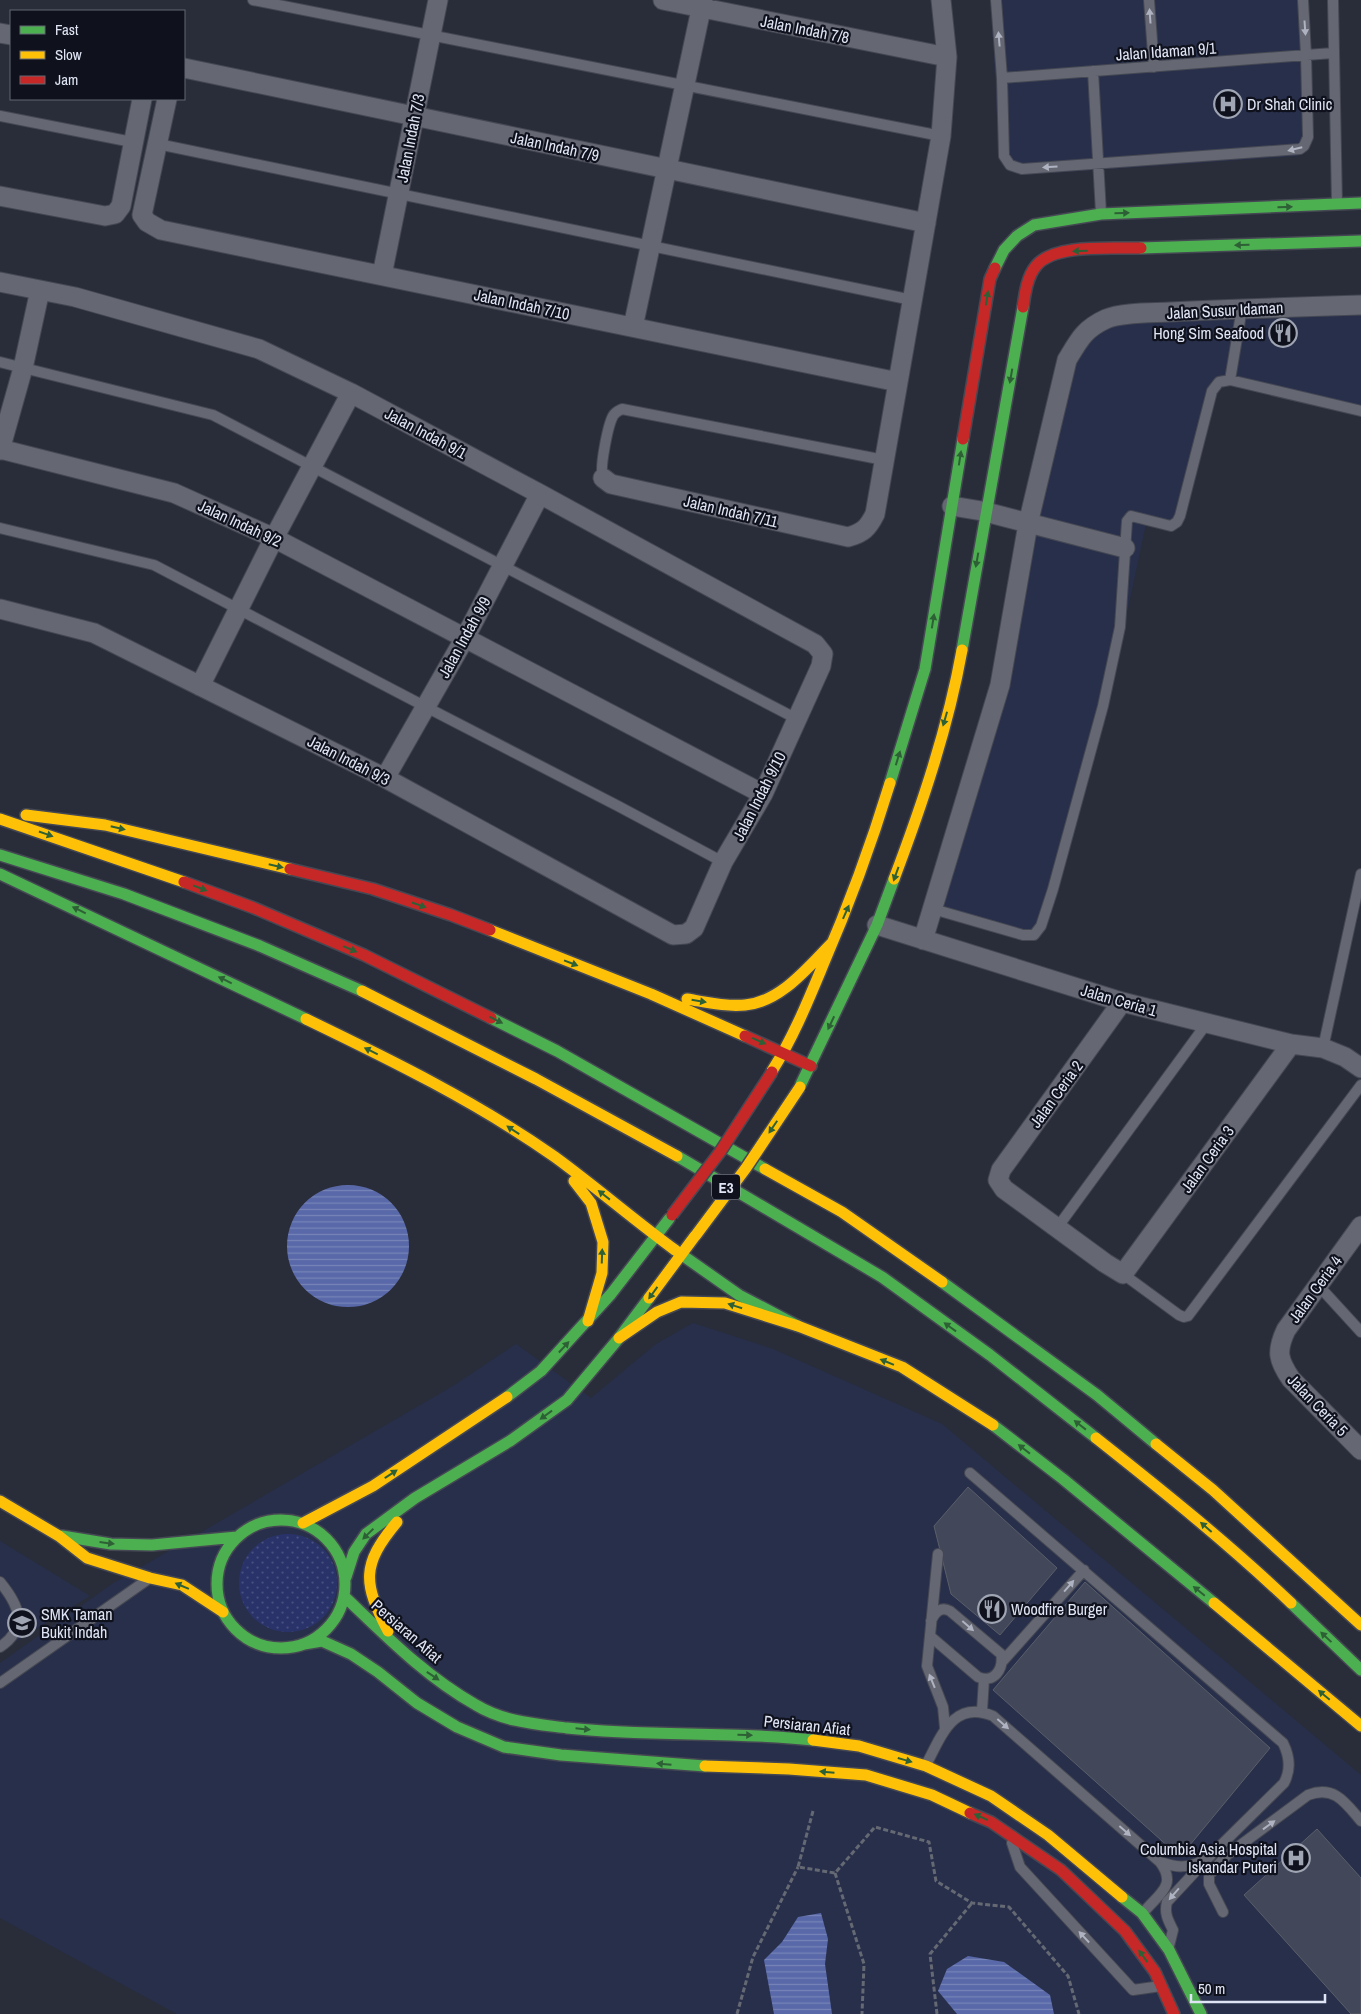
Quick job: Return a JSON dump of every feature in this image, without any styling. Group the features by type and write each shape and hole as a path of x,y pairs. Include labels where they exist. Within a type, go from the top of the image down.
{"main road":[{"path":"303,1523 373,1486 491,1409 541,1371 588,1321 720,1152 784,1052 804,1011 851,900 883,806 925,669 990,279 1004,250 1017,236 1034,225 1101,214 1361,203"},
{"path":"346,1577 341,1559 332,1544 319,1532 303,1523 285,1520 268,1521 251,1527 237,1537 225,1553 218,1572 217,1592 223,1612 234,1627 249,1639 258,1643 266,1646 286,1648 304,1644 323,1634 337,1617 345,1597 346,1577 354,1552 366,1534 416,1498 510,1441 567,1400 619,1338 696,1236 746,1168 800,1087 877,926 919,813 956,682 1026,289 1031,270 1042,260 1063,251 1361,241"},
{"path":"0,812 105,825 373,889 451,915 651,994 784,1052 811,1066"},
{"name":"E3","path":"0,819 154,870 364,955 557,1051 842,1212 989,1315 1097,1395 1213,1490 1361,1625"},
{"name":"E3","path":"0,855 124,894 260,946 369,994 641,1135 882,1278 998,1361 1174,1499 1258,1572 1361,1670"},
{"path":"0,874 417,1073 554,1156 656,1236 739,1295 798,1326"},
{"path":"651,994 734,1006 764,1001 789,984 832,944"},
{"path":"554,1156 591,1203 603,1242 602,1273 588,1321"},
{"path":"619,1338 657,1312 681,1302 725,1303 798,1326 902,1367 981,1416 1070,1485 1248,1630 1361,1726"},
{"path":"395,1646 375,1606 370,1583 370,1564 382,1542 416,1498"},
{"path":"0,1501 59,1536 87,1558 150,1578 182,1585 223,1612"},
{"path":"59,1536 111,1544 152,1545 237,1537"},
{"name":"Persiaran Afiat","path":"345,1597 416,1664 477,1706 492,1726 504,1747 561,1755 685,1766 788,1769 866,1776 932,1795 991,1822 1134,1922 1169,1950 1202,2014"},
{"name":"Persiaran Afiat","path":"304,1644 322,1640 350,1654 417,1703 456,1727 492,1726 518,1722 589,1730 776,1736 859,1746 926,1766 991,1796 1048,1835 1134,1922 1174,2014"}],"street":[{"name":"Jalan Indah 7/3","path":"382,275 438,0"},
{"name":"Jalan Indah 7/8","path":"663,0 703,4 947,57"},
{"path":"884,460 941,136 947,57 940,0"},
{"path":"633,327 703,4"},
{"name":"Jalan Indah 7/9","path":"185,68 926,223"},
{"path":"0,196 110,216 115,214 121,206 132,142 142,100"},
{"path":"158,144 167,100"},
{"name":"Jalan Indah 7/10","path":"158,144 142,215 147,222 161,230 898,382"},
{"name":"Jalan Indah 9/1","path":"0,282 75,297 258,349 351,393 540,494 815,644 822,654"},
{"path":"0,449 22,368 40,290"},
{"name":"Jalan Susur Idaman","path":"923,940 1000,686 1028,524 1067,360 1088,328 1108,318 1131,315 1242,308 1361,305"},
{"path":"200,686 274,538 351,393"},
{"name":"Jalan Indah 9/2","path":"0,449 174,493 274,538 466,636 763,794"},
{"name":"Jalan Indah 7/11","path":"603,478 611,484 848,537 862,533 869,526 875,514 884,460"},
{"name":"Jalan Indah 9/9","path":"385,778 466,636 540,494"},
{"path":"952,506 986,512 1125,548"},
{"name":"Jalan Indah 9/3","path":"0,609 94,633 385,778 673,935 686,934"},
{"name":"Jalan Indah 9/10","path":"686,934 694,928 723,862 763,794 821,666 822,654"},
{"name":"Jalan Ceria 1","path":"877,926 1122,1002 1291,1044 1323,1048 1345,1056 1361,1068"},
{"name":"Jalan Ceria 2","path":"1057,1228 1004,1189 998,1180 1001,1170 1122,1002"},
{"name":"Jalan Ceria 3","path":"1123,1274 1291,1044"},
{"name":"Jalan Ceria 4","path":"1279,1356 1279,1344 1286,1330 1361,1226"},
{"path":"1057,1228 1123,1274"},
{"name":"Jalan Ceria 5","path":"1279,1356 1291,1379 1361,1450"}],"lane":[{"path":"253,0 941,136"},
{"path":"996,0 1002,78 1004,156 1010,165 1022,169 1300,149 1304,146 1308,137 1303,0"},
{"path":"1149,0 1154,67"},
{"path":"1333,0 1337,204"},
{"name":"Jalan Idaman 9/1","path":"1002,78 1333,53"},
{"path":"1092,71 1101,214"},
{"path":"0,116 132,142"},
{"path":"158,144 912,300"},
{"path":"1230,380 1242,308"},
{"path":"0,362 213,415 797,720"},
{"path":"932,908 1024,935 1034,935 1041,926 1053,889 1103,706 1120,627 1127,521 1131,516 1171,526 1177,522 1212,392 1219,382 1230,380 1361,411"},
{"path":"603,478 601,468 611,419 617,411 622,409 884,460"},
{"path":"0,528 154,565 723,862"},
{"path":"1323,1048 1361,874"},
{"path":"1057,1228 1207,1023"},
{"path":"1123,1274 1179,1315 1188,1316 1361,1084"},
{"path":"1318,1285 1361,1332"},
{"path":"970,1473 1283,1743 1288,1753 1289,1775 1284,1783 1207,1859 1168,1902 1166,1908 1167,1917 1173,1930 1169,1950"},
{"path":"938,1554 926,1666 943,1707 946,1728"},
{"path":"1002,1662 1084,1570"},
{"path":"0,1683 150,1578"},
{"path":"0,1582 18,1609 19,1624 9,1641 0,1647"},
{"path":"930,1636 978,1677 990,1679 1001,1669 1001,1654 950,1611 945,1608 939,1610 931,1620"},
{"path":"982,1711 984,1679"},
{"path":"926,1766 946,1728 958,1717 969,1712 982,1711 993,1716 1160,1862 1167,1871 1169,1879 1167,1886 1134,1922"},
{"path":"1223,1912 1209,1884 1210,1875 1227,1855 1308,1796 1326,1791 1336,1795 1361,1820"},
{"path":"1010,1835 1020,1867 1133,1990 1162,1986"},
{"path":"1160,1862 1172,1867 1184,1868 1207,1859"}],"path":[{"path":"737,2014 753,1957 798,1866 813,1811"},
{"path":"835,1873 875,1827 929,1842 936,1881 972,1903 1009,1907 1068,1976 1079,2014"},
{"path":"798,1866 835,1873"},
{"path":"835,1873 864,1964 862,2014"},
{"path":"937,2014 930,1954 972,1903"}],"shaded area":[{"path":"991,0 1307,0 1312,143 1298,156 1023,175 1008,171 999,158"},
{"path":"1361,298 1361,415 1231,384 1223,386 1217,394 1181,524 1146,524 1124,627 1036,938 926,911 994,685 1083,325"},
{"path":"348,1185 360,1186 371,1190 382,1195 391,1203 399,1212 404,1223 408,1234 408,1258 404,1269 399,1280 391,1289 382,1297 371,1302 360,1306 348,1307 336,1306 325,1302 314,1297 305,1289 297,1280 292,1269 288,1258 287,1246 288,1234 292,1223 297,1212 305,1203 314,1195 325,1190 336,1186"},
{"path":"693,1323 773,1349 942,1424 1361,1775 1361,2014 177,2014 0,1918 0,1663 112,1584 453,1386 516,1344 591,1398 656,1344"},
{"path":"288,1534 307,1538 322,1549 333,1564 337,1583 333,1602 322,1617 307,1628 288,1632 269,1628 254,1617 243,1602 239,1583 243,1564 254,1549 269,1538"},
{"name":"SMK Taman Bukit Indah","path":"0,1541 90,1596 0,1651"},
{"path":"821,1913 828,1939 825,1964 832,2014 774,2014 764,1960 782,1942 798,1917"},
{"path":"968,1956 1004,1962 1050,1995 1054,2014 957,2014 938,1991 947,1969"}],"building":[{"path":"968,1487 1057,1568 1000,1635 951,1594 934,1526"},
{"path":"1085,1582 1270,1748 1180,1857 993,1690"},
{"path":"1317,1829 1361,1878 1361,2014 1351,2014 1244,1895"}],"traffic: fast":[{"path":"995,268 1004,250 1017,236 1034,225 1101,214 1361,203"},
{"path":"1141,248 1361,241"},
{"path":"962,650 1023,307"},
{"path":"890,783 925,669 963,439"},
{"path":"0,855 124,894 260,946 362,991"},
{"path":"0,874 306,1019"},
{"path":"801,1084 877,925 894,879"},
{"path":"491,1018 557,1051 765,1169"},
{"path":"677,1156 882,1277 990,1355 1096,1438"},
{"path":"507,1397 541,1371 611,1294 669,1219"},
{"path":"675,1250 739,1295 798,1326"},
{"path":"942,1282 1097,1395 1156,1444"},
{"path":"346,1577 354,1552 366,1534 415,1498 510,1441 567,1400 619,1338 649,1298"},
{"path":"993,1425 1063,1479 1214,1603"},
{"path":"281,1520 305,1525 317,1531 326,1539 334,1548 340,1560 345,1584 340,1608 334,1620 326,1629 317,1637 305,1643 281,1648 257,1643 245,1637 236,1629 228,1620 222,1608 217,1584 222,1560 228,1548 236,1539 245,1531 257,1525 281,1520"},
{"path":"62,1536 111,1544 152,1545 237,1537"},
{"path":"345,1597 407,1655 440,1682 487,1711 509,1719 598,1731 782,1737 813,1740"},
{"path":"1291,1603 1361,1670"},
{"path":"304,1644 322,1641 351,1654 378,1672 417,1703 457,1727 504,1747 561,1755 705,1766"},
{"path":"1122,1897 1142,1913 1169,1950 1201,2014"}],"traffic: slow":[{"path":"894,879 942,737 962,650"},
{"path":"772,1071 800,1019 833,942 859,875 890,783"},
{"path":"26,815 105,825 290,869"},
{"path":"0,819 184,882"},
{"path":"490,930 651,994 745,1036"},
{"path":"687,999 731,1005 745,1005 758,1002 770,997 793,982 832,943"},
{"path":"362,991 536,1079 677,1156"},
{"path":"306,1019 402,1066 495,1118 555,1157 675,1250"},
{"path":"696,1235 746,1168 800,1087"},
{"path":"765,1169 842,1212 942,1282"},
{"path":"574,1181 591,1203 603,1242 602,1273 588,1321"},
{"path":"649,1298 695,1236"},
{"path":"619,1338 657,1312 681,1302 725,1303 798,1326 902,1367 993,1425"},
{"path":"303,1523 373,1486 507,1397"},
{"path":"1096,1438 1220,1539 1291,1603"},
{"path":"1156,1444 1213,1490 1361,1625"},
{"path":"0,1501 59,1536 87,1558 150,1578 182,1585 223,1612"},
{"path":"388,1631 374,1600 370,1587 370,1575 377,1550 397,1522"},
{"path":"1214,1603 1361,1726"},
{"path":"813,1740 859,1746 926,1766 991,1796 1048,1835 1122,1897"},
{"path":"705,1766 789,1769 866,1775 932,1795 970,1813"}],"traffic: jam":[{"path":"1023,307 1030,275 1036,266 1045,259 1070,250 1141,248"},
{"path":"963,439 990,279 995,268"},
{"path":"290,869 373,889 490,930"},
{"path":"184,882 254,908 364,955 491,1018"},
{"path":"745,1036 811,1066"},
{"path":"672,1215 720,1152 772,1072"},
{"path":"970,1813 991,1822 1061,1870 1125,1931 1155,1972 1174,2014"}],"place":[{"name":"Dr Shah Clinic","path":"1228,104"},
{"name":"Hong Sim Seafood","path":"1283,333"},
{"name":"Woodfire Burger","path":"992,1609"},
{"name":"SMK Taman Bukit Indah","path":"22,1623"},
{"name":"Columbia Asia Hospital Iskandar Puteri","path":"1296,1858"}]}
